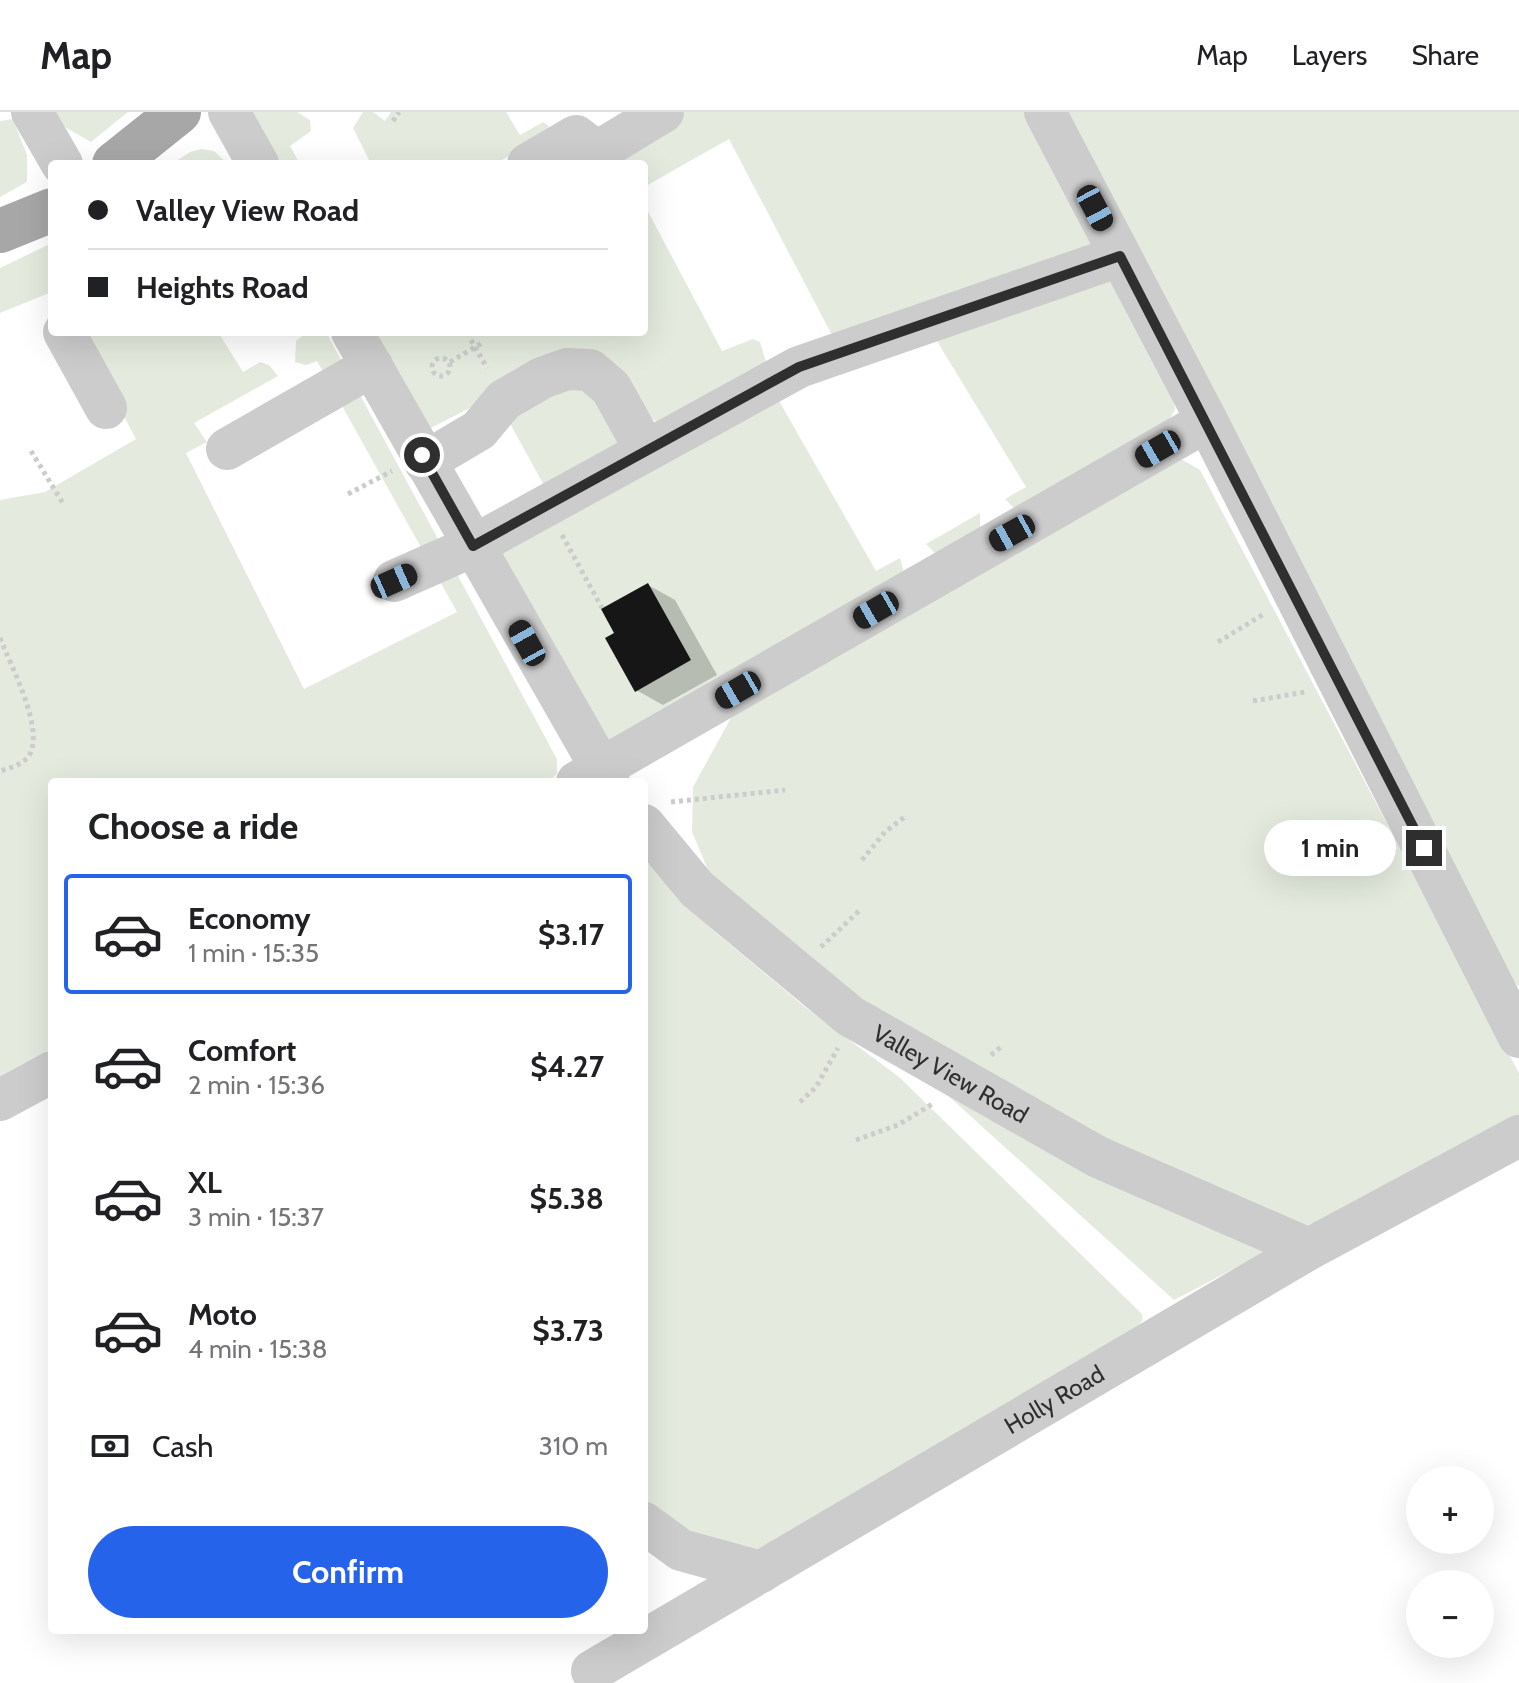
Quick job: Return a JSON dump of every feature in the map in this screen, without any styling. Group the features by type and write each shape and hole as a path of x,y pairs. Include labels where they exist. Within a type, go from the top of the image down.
{"main road":[{"path":"119,160 179,112"},
{"path":"0,231 48,212"}],"street":[{"path":"32,112 60,160"},
{"path":"229,112 256,160"},
{"path":"535,160 576,136 597,152 663,112"},
{"path":"1045,112 1515,1017"},
{"path":"394,581 473,546 799,367 1120,256"},
{"path":"66,336 106,408"},
{"path":"227,449 362,349 473,546 595,778 1207,421"},
{"path":"424,458 479,430 504,400 542,378 567,369 590,370 611,388 646,451"},
{"name":"Valley View Road","path":"652,814 697,889 858,1022 1098,1157 1309,1249"},
{"path":"0,1100 48,1074"},
{"name":"Holly Road","path":"592,1671 1309,1249 1519,1136"},
{"path":"648,1526 681,1550 761,1572"}],"path":[{"path":"393,121 399,112"},
{"path":"471,340 493,380"},
{"path":"450,362 482,343"},
{"path":"31,451 64,505"},
{"path":"348,494 424,458"},
{"path":"565,540 602,608"},
{"path":"1218,642 1296,595"},
{"path":"0,638 25,701 35,742 29,756 19,764 0,771"},
{"path":"1253,701 1341,686"},
{"path":"652,814 785,790"},
{"path":"862,860 885,832 907,815"},
{"path":"796,972 861,909"},
{"path":"800,1102 816,1087 831,1057 858,1022"},
{"path":"856,1140 925,1111 960,1079"}],"shaded area":[{"path":"54,112 128,112 91,142 63,126"},
{"path":"248,112 297,112 310,120 311,131 290,146 298,160 271,160"},
{"path":"363,112 373,112 385,121 391,112 506,112 520,135 543,122 549,126 544,136 502,160 369,160 353,128"},
{"path":"685,112 1031,112 1103,253 833,337 729,139 648,185 648,160 604,160"},
{"path":"1053,112 1519,112 1519,986 1506,981"},
{"path":"13,119 27,155 27,182 0,197 0,121"},
{"path":"201,149 214,151 224,160 178,160"},
{"path":"556,152 583,160 554,160"},
{"path":"648,212 722,351 753,339 760,342 766,362 657,422 565,359 429,429 372,336 648,336"},
{"path":"48,245 48,294 0,313 0,268"},
{"path":"1107,275 1174,391 1175,410 1162,432 1016,510 1005,499 1026,487 935,338"},
{"path":"81,336 220,336 243,372 260,362 269,365 278,376 194,423 207,442 186,453 304,689 457,612 317,361 306,365 295,362 296,341 302,336 328,336 557,759 557,774 552,778 48,778 48,1050 0,1076 0,500 45,492 136,439"},
{"path":"545,381 597,391 621,451 546,489 507,418"},
{"path":"778,399 876,571 900,558 905,576 604,744 496,564 507,546"},
{"path":"1181,459 1200,470 1519,1073 1519,1116 1508,1126 1174,1300 714,884 692,832 693,787 732,716"},
{"path":"980,513 980,534 941,559 926,544"},
{"path":"648,863 714,931 805,1007 899,1077 1142,1314 1143,1320 1133,1331 750,1554 706,1542 648,1504"}],"building":[{"path":"648,583 691,660 635,692 605,638 614,633 601,609"}],"route":[{"path":"422,455 473,546 799,367 1120,256 1424,848"}]}
